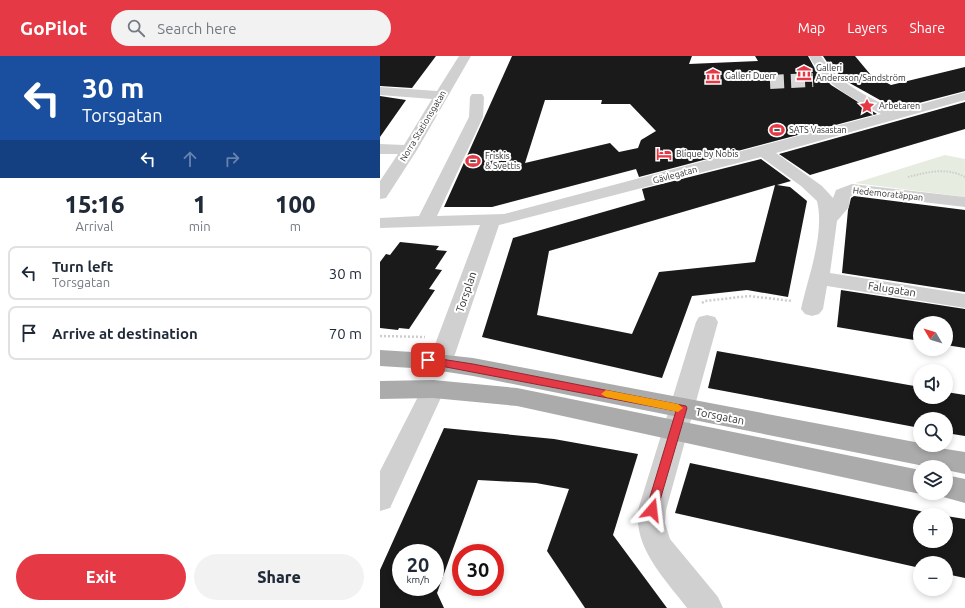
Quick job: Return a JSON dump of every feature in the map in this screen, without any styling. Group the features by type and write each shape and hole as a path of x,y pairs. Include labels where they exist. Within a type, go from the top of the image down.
{"main road":[{"name":"Torsgatan","path":"380,358 398,358 473,367 913,480"},
{"name":"Torsgatan","path":"380,390 434,389 517,397 965,463"},
{"path":"953,488 965,491"}],"street":[{"name":"Norra Stationsgatan","path":"380,194 409,150 465,56"},
{"path":"815,56 827,75 832,79 893,115"},
{"path":"813,80 832,79"},
{"path":"380,90 442,96"},
{"name":"Gävlegatan","path":"380,223 504,219 764,151 965,96"},
{"path":"426,221 476,117 477,98"},
{"path":"380,148 409,150"},
{"path":"764,151 819,192 826,201 829,219 812,309"},
{"name":"Hedemoratäppan","path":"829,219 840,207 842,194 852,189 965,202"},
{"name":"Torsplan","path":"440,363 491,220"},
{"name":"Falugatan","path":"818,278 965,300"},
{"path":"707,322 652,510 651,523 658,546 707,608"},
{"path":"380,499 434,389"}],"path":[{"path":"732,298 750,296 792,301"},
{"path":"380,336 450,338"}],"shaded area":[{"path":"945,155 965,159 965,197 855,183"}],"building":[{"path":"380,56 436,56 412,88 380,86"},
{"path":"512,56 692,56 689,64 758,61 755,56 808,56 814,67 831,85 877,114 639,177 636,169 492,207 444,207","holes":["545,100 602,100 601,104 630,104 656,131 641,140 638,148 619,152 610,143 525,163"]},
{"path":"823,56 855,56 870,74 891,85 965,67 965,91 896,109 846,81 829,65"},
{"path":"380,96 406,100 380,137"},
{"path":"965,102 965,129 810,175 779,154"},
{"path":"761,159 791,181 777,185 790,187 807,201 788,297 747,290 692,296 662,378 482,337 513,238 645,200 642,189","holes":["775,185 755,262 659,272 632,334 537,315 549,251"]},
{"path":"854,196 965,210 965,292 842,273 848,210 851,198"},
{"path":"400,242 439,246 436,250 447,251 435,269 442,270 429,289 435,290 409,329 399,328 398,330 380,328 380,262 386,254 390,255"},
{"path":"841,290 965,309 965,348 953,346 953,316 913,316 913,340 837,327"},
{"path":"717,351 913,386 913,404 953,404 953,393 965,395 965,436 953,434 953,412 913,412 913,427 708,388"},
{"path":"444,428 554,439 638,454 613,535 667,608 585,608 547,551 569,489 536,483 478,480 455,544 452,544 452,552 444,574 444,544 392,544 392,596 438,596 444,608 380,608 380,570"},
{"path":"690,463 913,510 913,548 953,548 953,517 965,519 965,578 953,575 953,556 913,556 913,566 675,513"}],"tunnel":[{"path":"770,82 813,80"}],"slow traffic":[{"path":"606,394 678,408"}],"place":[{"name":"Galleri Andersson/Sandström","path":"804,73"},
{"name":"Galleri Duerr","path":"713,76"},
{"name":"Arbetaren","path":"867,106"},
{"name":"SATS Vasastan","path":"777,130"},
{"name":"Blique by Nobis","path":"664,154"},
{"name":"Friskis & Svettis","path":"473,161"}],"route":[{"path":"428,360 473,367 682,408 652,510"}]}
